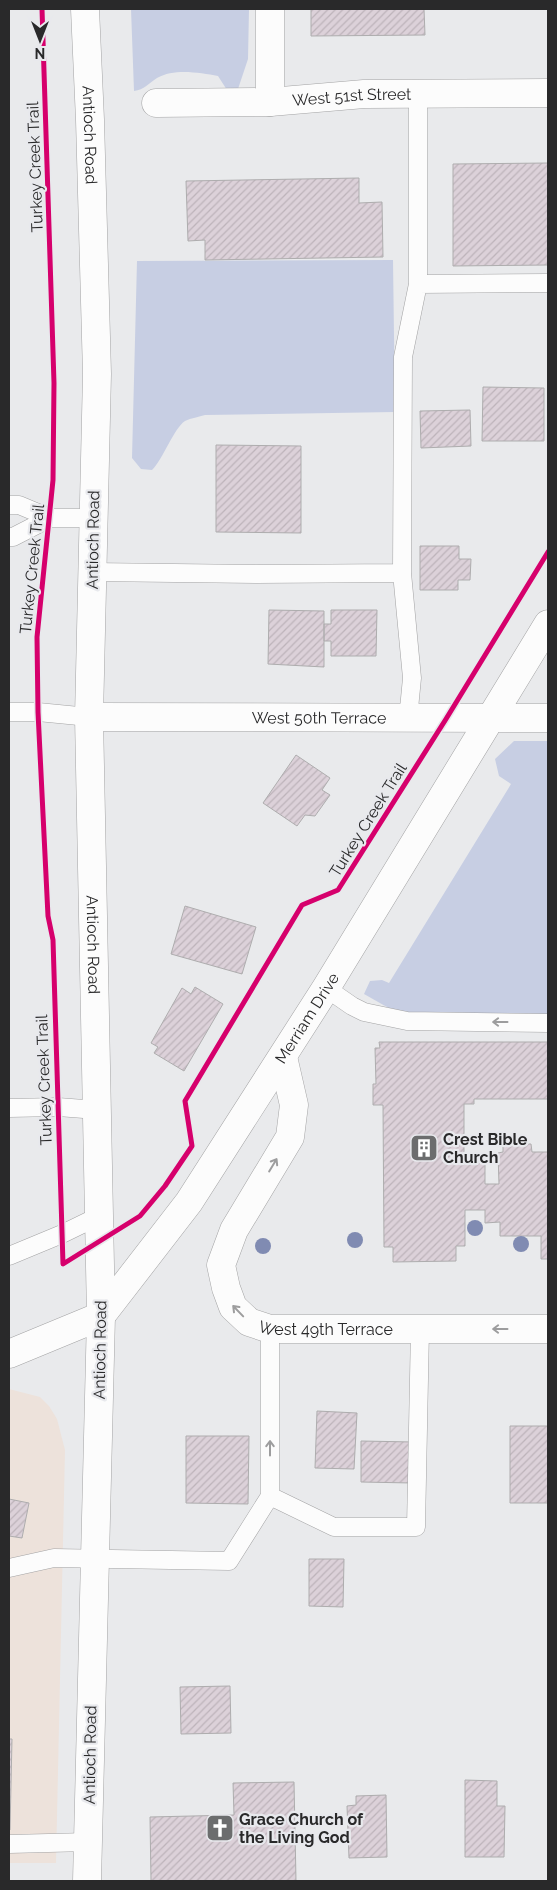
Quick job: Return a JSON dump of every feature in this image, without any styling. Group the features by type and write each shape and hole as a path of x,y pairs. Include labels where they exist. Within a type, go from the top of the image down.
{"main road":[{"name":"Antioch Road","path":"85,9 97,374 89,716 101,1316 87,1881"},
{"path":"270,9 270,102"},
{"name":"West 51st Street","path":"156,103 270,102 364,94 548,93"},
{"name":"Merriam Drive","path":"9,1354 101,1316 189,1202 326,988 548,624"},
{"name":"West 50th Terrace","path":"89,716 548,718"},
{"name":"West 49th Terrace","path":"282,1057 294,1105 290,1137 234,1230 221,1265 226,1288 233,1306 249,1322 270,1329 548,1329"}],"lane":[{"path":"408,718 412,678 402,573 403,357 418,284 418,94"},
{"path":"418,284 548,283"},
{"path":"9,505 19,505 50,518 94,518"},
{"path":"9,537 13,537 50,518"},
{"path":"92,572 402,573"},
{"path":"9,712 89,716"},
{"path":"326,988 364,1012 407,1021 548,1023"},
{"path":"9,1108 58,1107 97,1110"},
{"path":"9,1256 99,1216"},
{"path":"9,1568 54,1558 229,1561 270,1496 270,1329"},
{"path":"270,1496 334,1527 416,1527 420,1329"},
{"path":"9,1844 88,1842"}],"shaded area":[{"path":"131,9 249,9 248,59 236,95 227,90 218,76 188,72 164,75 144,88 134,91"},
{"path":"393,260 395,412 205,415 187,420 181,425 152,470 141,469 132,458 137,261"},
{"path":"514,741 548,741 548,1015 433,1016 394,1011 364,994 370,981 382,980 389,983 511,784 499,776 495,759"},
{"path":"9,1389 40,1397 49,1406 57,1419 65,1450 56,1863 9,1863"}],"building":[{"path":"311,9 424,9 425,35 311,36"},
{"path":"548,163 548,265 453,266 453,164"},
{"path":"359,178 359,203 382,202 383,257 205,260 205,240 188,241 186,181"},
{"path":"483,387 544,388 544,441 482,441"},
{"path":"470,410 471,446 421,448 420,411"},
{"path":"216,445 301,446 301,533 216,532"},
{"path":"420,546 459,546 459,559 471,559 470,580 458,580 458,590 420,590"},
{"path":"269,610 324,611 324,667 268,664"},
{"path":"331,610 377,610 376,656 331,656 331,641 324,641 324,624 331,624"},
{"path":"296,755 330,778 322,790 330,795 315,816 305,815 297,826 263,803"},
{"path":"185,906 256,927 242,974 171,954"},
{"path":"195,987 223,1004 184,1071 154,1053 158,1047 151,1043 182,988 191,994"},
{"name":"Crest Bible Church","path":"379,1042 548,1042 548,1099 474,1099 474,1104 464,1104 464,1161 485,1162 485,1184 499,1184 498,1153 503,1152 503,1144 531,1144 532,1152 548,1152 548,1259 541,1259 541,1236 500,1236 500,1222 485,1223 485,1210 465,1210 465,1246 456,1246 456,1261 393,1262 393,1247 384,1247 383,1105 373,1105 373,1084 376,1084 375,1048 380,1048"},
{"path":"317,1411 357,1413 354,1469 315,1468"},
{"path":"510,1426 548,1426 548,1503 510,1503"},
{"path":"186,1436 249,1436 248,1504 186,1503"},
{"path":"361,1441 413,1442 412,1483 361,1482"},
{"path":"9,1499 29,1503 22,1538 9,1536"},
{"path":"309,1559 344,1559 343,1607 309,1606"},
{"path":"230,1686 231,1733 181,1734 180,1687"},
{"path":"9,1739 12,1739 10,1830 9,1830"},
{"path":"465,1780 497,1781 497,1806 505,1806 504,1857 465,1857"},
{"name":"Grace Church of the Living God","path":"294,1782 296,1881 151,1881 150,1817 234,1815 233,1783"},
{"path":"386,1795 387,1857 349,1858 347,1806 356,1805 356,1796"}],"cycle path":[{"name":"Turkey Creek Trail","path":"42,9 54,383 53,480 37,637 38,712 48,916 53,940 63,1264 140,1216 165,1186 192,1146 185,1101 302,905 338,890 548,552"}],"place":[{"name":"Crest Bible Church","path":"424,1148"},
{"name":"Grace Church of the Living God","path":"220,1828"}]}
